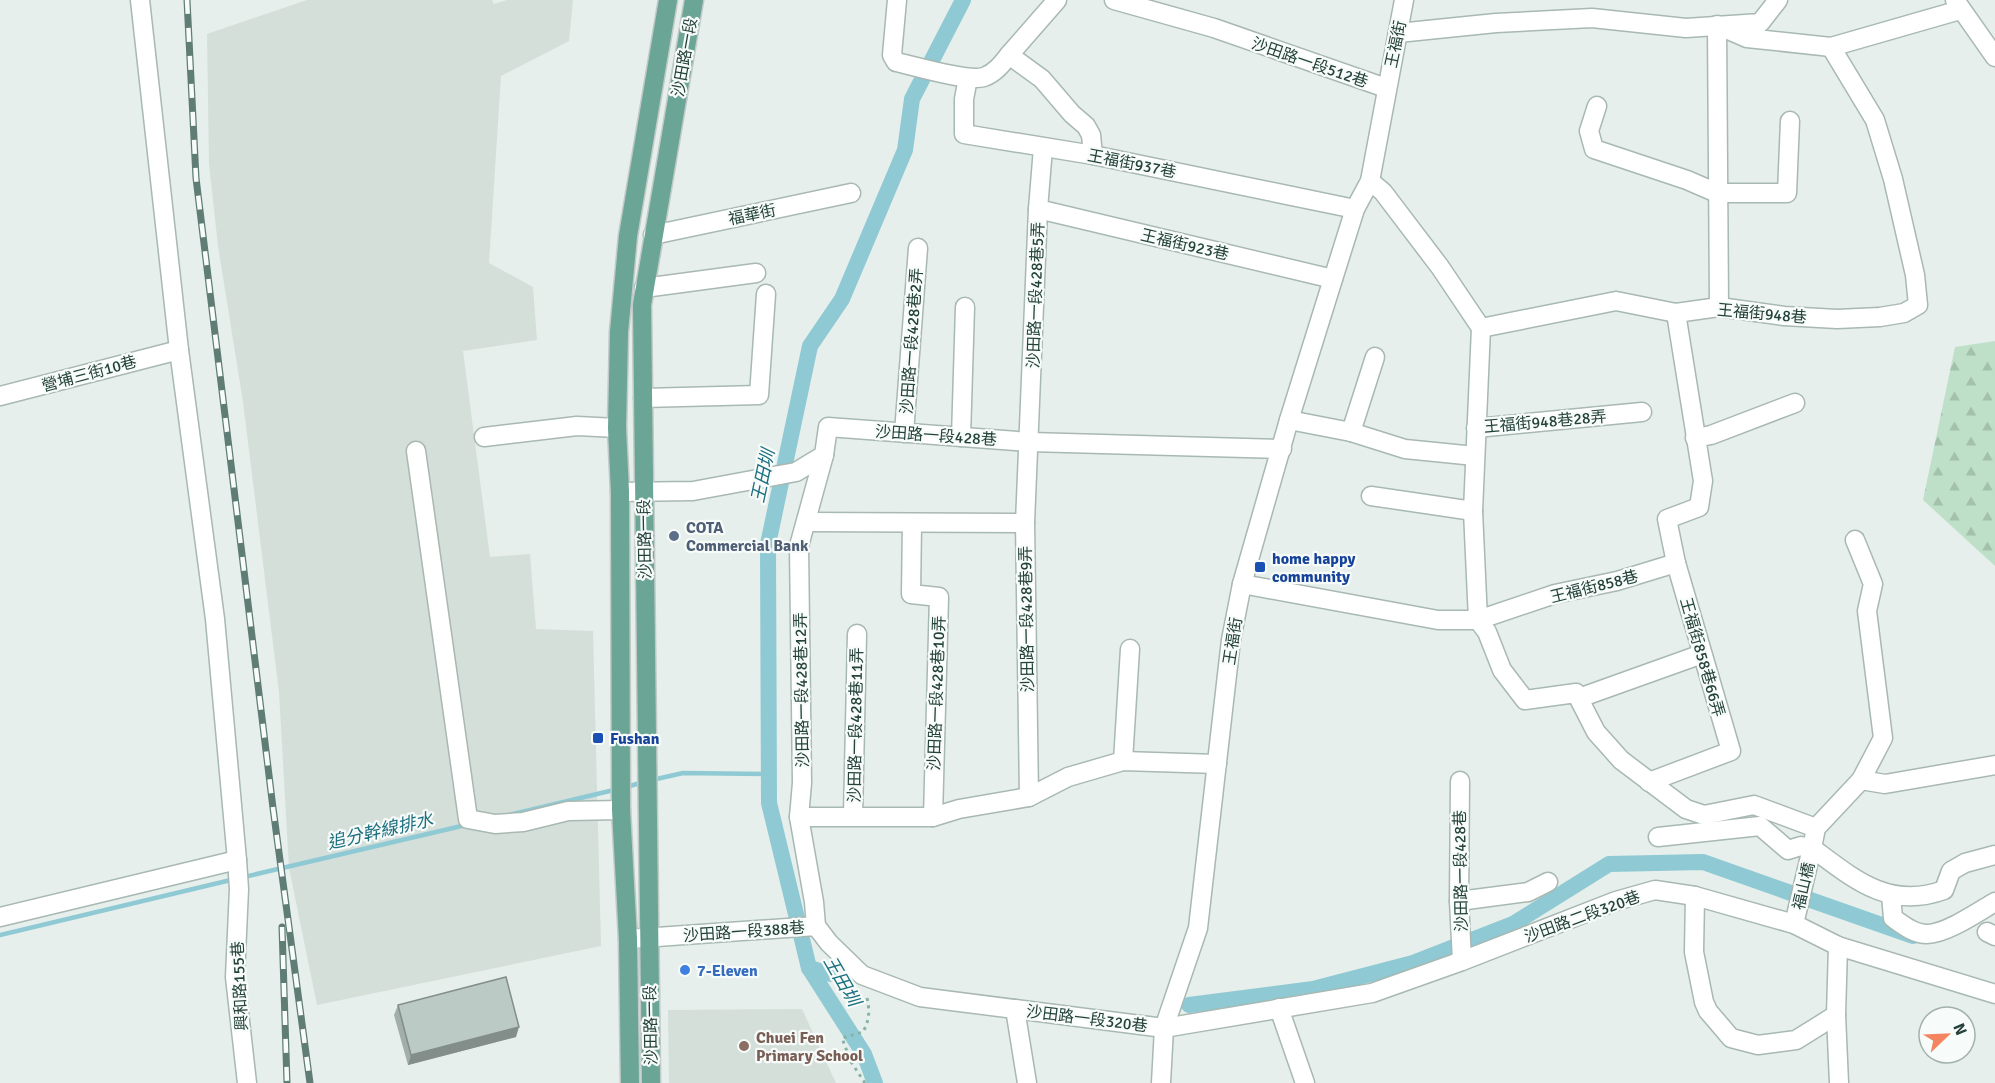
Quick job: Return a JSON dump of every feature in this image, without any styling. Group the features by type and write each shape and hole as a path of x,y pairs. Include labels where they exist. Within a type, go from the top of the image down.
{"main road":[{"name":"沙田路一段","path":"630,1083 628,939 621,810 620,492 617,428 619,332 628,236 668,0"},
{"name":"沙田路一段","path":"651,1083 642,305 694,0"}],"street":[{"name":"興和路155巷","path":"140,0 163,220 214,619 237,860 239,889 235,977 247,1083"},
{"path":"897,0 892,55 896,62 968,78 983,77 999,68 1057,0"},
{"name":"沙田路一段512巷","path":"1114,0 1136,3 1214,28 1386,88 1370,181 1355,209"},
{"name":"王福街","path":"1386,88 1404,0"},
{"path":"1398,33 1496,23 1592,18 1686,28 1760,23 1778,0"},
{"path":"1717,25 1747,38 1831,47 1957,5 1995,57"},
{"path":"1717,25 1719,307"},
{"name":"王福街948巷","path":"1481,328 1616,301 1676,313 1719,307 1784,316 1837,319 1880,317 1904,313 1918,305 1915,275 1893,178 1875,120 1831,47"},
{"path":"1009,55 1042,79 1072,114 1086,126 1092,135 1093,155"},
{"name":"王福街937巷","path":"968,78 964,99 964,134 1093,155 1355,209"},
{"path":"1598,106 1588,131 1594,149 1687,180 1717,193 1787,193 1790,121"},
{"name":"沙田路一段428巷5弄","path":"1030,442 1038,209 1043,148"},
{"path":"1370,181 1383,192 1440,267 1481,328"},
{"name":"福華街","path":"653,236 850,192"},
{"name":"王福街923巷","path":"1038,209 1332,279"},
{"name":"王福街","path":"1161,1083 1164,1028 1197,928 1231,640 1242,584 1289,420 1355,209"},
{"name":"沙田路一段428巷2弄","path":"904,433 918,248"},
{"path":"644,288 756,273"},
{"path":"643,398 759,395 766,294"},
{"path":"961,437 965,307"},
{"path":"1676,313 1703,481 1699,507 1667,519 1676,563"},
{"name":"王福街948巷28弄","path":"1481,328 1476,428 1642,412"},
{"name":"營埔三街10巷","path":"0,396 179,350"},
{"path":"1351,432 1375,357"},
{"path":"1695,438 1711,435 1795,403"},
{"path":"1289,420 1351,432 1405,449 1475,456"},
{"path":"484,437 577,426 617,428"},
{"name":"沙田路一段428巷","path":"824,455 828,427 1030,442 1282,449"},
{"path":"1476,428 1473,511 1478,620 1486,632 1502,670 1525,700 1576,693 1596,732 1621,760 1686,809 1704,815 1754,805 1816,828"},
{"name":"沙田路一段428巷9弄","path":"1029,797 1025,523 1030,442"},
{"path":"416,451 468,819 495,824 524,822 568,812 621,810"},
{"path":"620,492 693,491 796,472 824,455"},
{"name":"沙田路一段428巷12弄","path":"816,926 800,817 802,783 799,546 824,455"},
{"path":"1371,496 1473,511"},
{"path":"806,522 1025,523"},
{"name":"沙田路一段428巷10弄","path":"912,524 911,594 939,597 933,817"},
{"path":"1812,848 1816,828 1861,780 1883,738 1867,611 1873,584 1855,540"},
{"name":"王福街858巷","path":"1242,584 1438,620 1478,620 1555,594 1617,581 1676,563"},
{"name":"王福街858巷66弄","path":"1649,782 1731,751 1676,563"},
{"name":"沙田路一段428巷11弄","path":"853,816 857,634"},
{"path":"1123,761 1130,649"},
{"path":"1579,698 1702,654"},
{"path":"800,817 933,817 959,809 1029,797 1068,777 1123,761 1217,764"},
{"path":"1861,780 1885,783 1995,765"},
{"name":"沙田路一段428巷","path":"1460,781 1459,901 1462,961"},
{"path":"1658,837 1760,826 1788,850 1801,846 1812,848 1856,880 1891,896 1927,897 1944,890 1951,871 1965,863 1995,855"},
{"name":"福山橋","path":"1794,924 1812,848"},
{"path":"0,917 237,860"},
{"path":"1459,901 1528,892 1548,882"},
{"name":"沙田路二段320巷","path":"1164,1028 1372,993 1626,898 1655,890 1695,896 1794,924 1838,946 1995,994"},
{"path":"1695,896 1694,952 1704,1002 1708,1011 1731,1038 1758,1045 1797,1041 1836,1015"},
{"path":"1891,896 1893,918 1906,928 1927,934 1944,929 1995,902"},
{"name":"沙田路一段388巷","path":"628,939 816,926 862,975 920,998 1015,1009"},
{"path":"1838,946 1836,1015 1839,1083"},
{"path":"1279,1008 1305,1083"},
{"name":"沙田路一段320巷","path":"1027,1083 1015,1009 1164,1028"}],"path":[{"path":"862,975 869,1007 868,1022 862,1032 842,1038 851,1062 865,1083"}],"shaded area":[{"path":"307,0 492,0 494,4 507,0 573,0 569,41 501,76 489,263 533,287 537,340 463,351 490,557 530,554 536,629 593,631 601,946 317,1005 289,868 279,692 243,402 218,246 209,164 207,34"},
{"name":"Chuei Fen Primary School","path":"802,1009 836,1083 669,1083 668,1010"}],"green space":[{"path":"1995,341 1995,566 1923,500 1955,347"}],"building":[{"path":"506,977 519,1027 411,1055 398,1005"}],"waterway":[{"name":"王田圳","path":"875,1083 864,1054 809,968 769,803 768,544 810,346 842,299 905,150 912,99 963,0"},
{"name":"追分幹線排水","path":"652,780 683,773 769,774"},
{"name":"追分幹線排水","path":"626,787 644,782"},
{"name":"追分幹線排水","path":"509,815 618,789"},
{"name":"追分幹線排水","path":"244,877 466,825"},
{"path":"1189,1005 1313,989 1413,963 1513,924 1609,864 1703,862 1913,936"},
{"name":"追分幹線排水","path":"0,935 235,879"},
{"path":"809,968 831,974"}],"railway":[{"path":"187,0 196,178 273,808 310,1083"},
{"path":"282,927 287,1083"}],"place":[{"name":"COTA Commercial Bank","path":"674,536"},
{"name":"home happy community","path":"1260,567"},
{"name":"Fushan","path":"598,738"},
{"name":"7-Eleven","path":"685,970"},
{"name":"Chuei Fen Primary School","path":"744,1046"}]}
